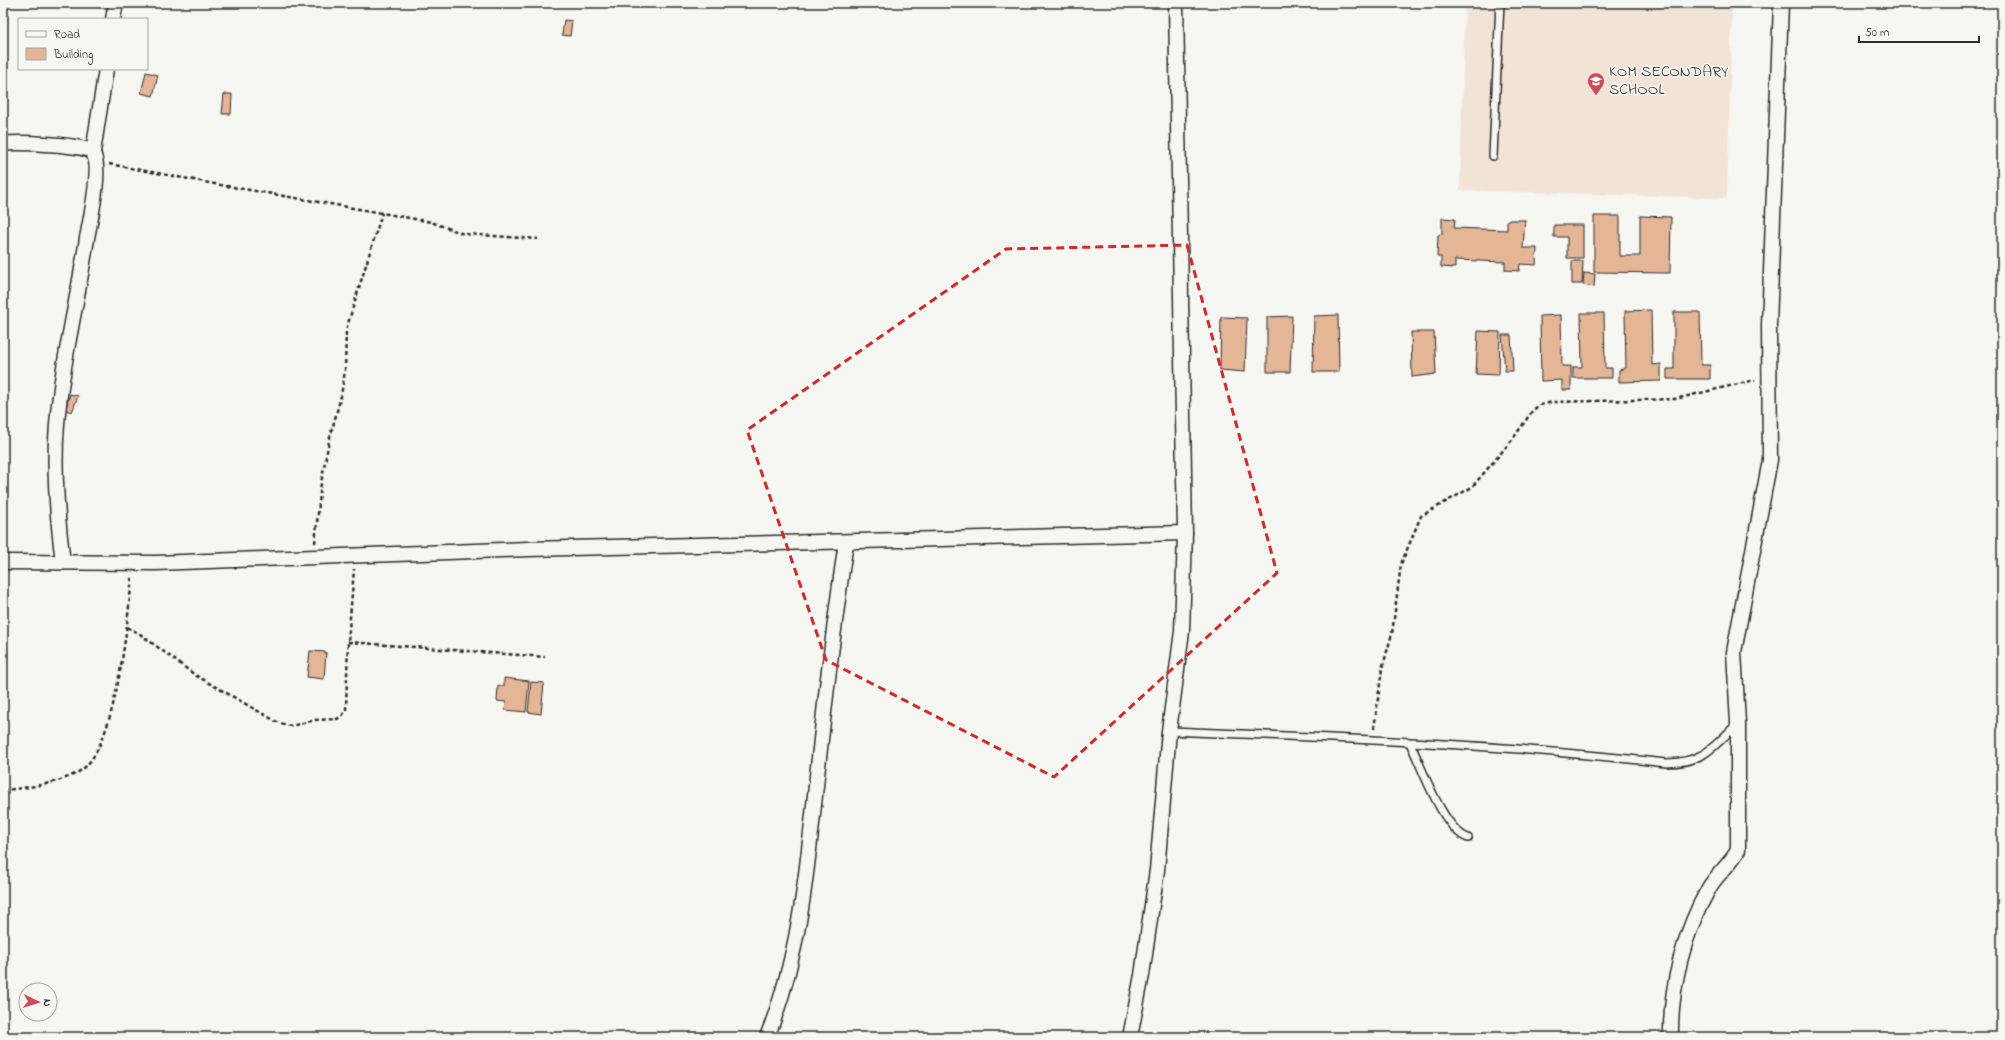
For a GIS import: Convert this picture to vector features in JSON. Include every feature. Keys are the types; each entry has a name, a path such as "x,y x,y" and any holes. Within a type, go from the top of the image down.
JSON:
{"street":[{"path":"113,18 116,3"},
{"path":"1130,1037 1142,975 1157,870 1169,731 1182,632 1185,533 1176,3"},
{"path":"1671,1037 1670,1016 1680,959 1698,907 1715,878 1732,861 1738,850 1738,723 1734,652 1770,460 1771,434 1769,376 1781,3"},
{"path":"63,562 55,494 57,424 60,392 93,200 95,157 106,70"},
{"path":"3,144 32,143 83,148 95,157"},
{"path":"3,562 133,563 528,549 1185,533"},
{"path":"768,1037 795,949 809,857 829,663 846,542"}],"lane":[{"path":"1493,156 1500,3"},
{"path":"1169,731 1372,740 1551,751 1683,763 1698,758 1713,749 1738,723"},
{"path":"1410,743 1446,818 1457,832 1468,838"}],"path":[{"path":"95,157 215,184 431,222 460,233 476,236 538,239"},
{"path":"314,557 321,483 329,441 341,396 345,371 346,330 382,213"},
{"path":"1372,740 1382,669 1392,634 1401,564 1410,545 1417,522 1421,516 1472,487 1512,440 1536,407 1553,402 1675,399 1769,376"},
{"path":"127,627 146,638 196,675 279,723 291,726 315,720 337,719 345,712 348,677 348,642 354,587 354,555"},
{"path":"3,790 63,779 86,767 92,759 105,734 127,627 133,563"},
{"path":"348,642 545,657"}],"highlighted area":[{"path":"1187,245 1277,573 1054,777 826,660 747,430 1006,249"}],"shaded area":[{"name":"KOM SECONDARY SCHOOL","path":"1465,3 1732,3 1727,198 1460,190"}],"building":[{"path":"564,20 572,21 570,36 562,35"},
{"path":"146,72 158,75 153,96 141,93"},
{"path":"224,94 232,94 231,114 222,114"},
{"path":"1594,216 1620,216 1620,256 1640,256 1640,216 1671,217 1670,273 1594,272"},
{"path":"1442,218 1455,219 1454,228 1507,230 1507,220 1525,220 1523,248 1537,248 1536,265 1520,264 1519,271 1505,270 1505,262 1455,260 1455,268 1441,267 1441,257 1437,257 1438,235 1442,234"},
{"path":"1554,225 1583,225 1583,258 1567,258 1567,237 1554,237"},
{"path":"1572,261 1583,261 1582,284 1572,284"},
{"path":"1584,273 1595,274 1594,287 1583,285"},
{"path":"1651,310 1652,365 1661,364 1661,381 1619,382 1619,370 1626,368 1625,311"},
{"path":"1674,312 1700,312 1701,365 1710,365 1710,379 1667,379 1667,369 1674,369"},
{"path":"1581,313 1604,313 1605,368 1612,368 1612,378 1573,378 1573,367 1582,367"},
{"path":"1338,315 1339,372 1313,372 1314,316"},
{"path":"1561,315 1562,366 1571,366 1571,390 1562,390 1562,380 1541,381 1540,316"},
{"path":"1292,316 1290,372 1267,372 1267,317"},
{"path":"1221,317 1247,318 1245,372 1220,370"},
{"path":"1478,331 1500,332 1499,375 1476,374"},
{"path":"1411,332 1434,332 1436,374 1412,377"},
{"path":"1502,335 1511,335 1513,371 1505,371"},
{"path":"70,394 78,396 72,412 65,410"},
{"path":"310,651 326,652 324,679 307,677"},
{"path":"504,678 529,681 526,712 505,710 506,702 497,701 498,686 504,686"},
{"path":"531,682 544,683 541,714 528,712"}],"place":[{"name":"KOM SECONDARY SCHOOL","path":"1596,96"}]}
